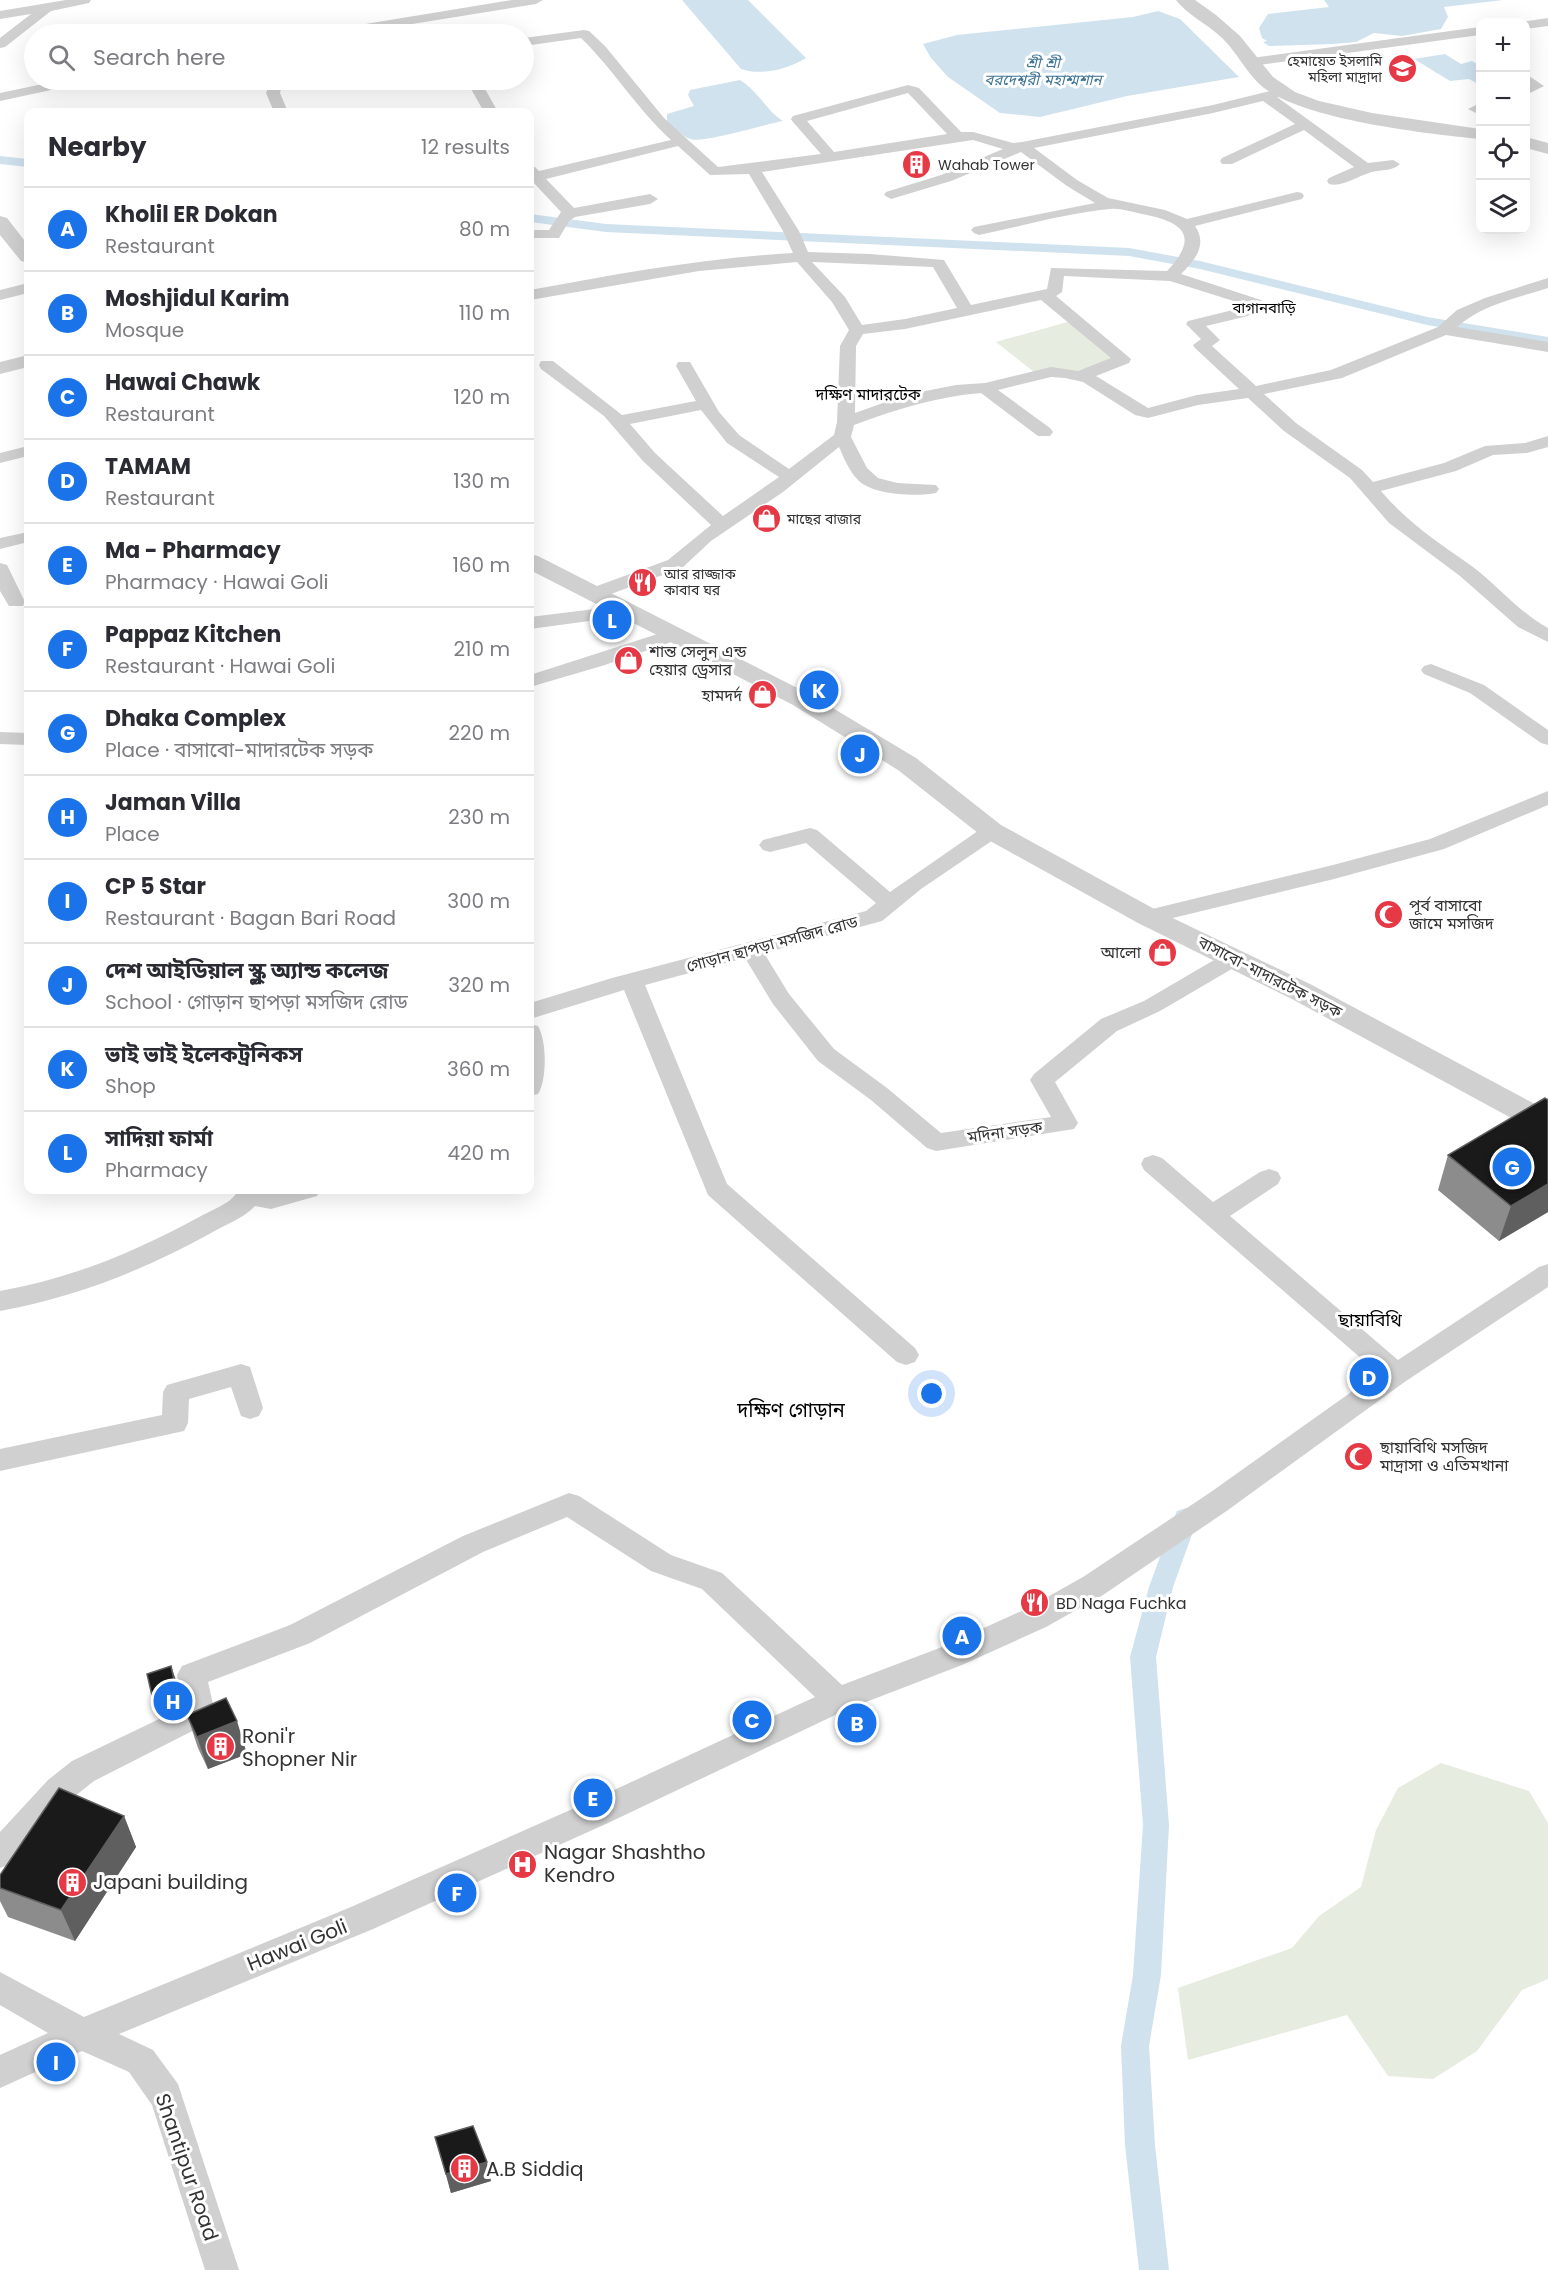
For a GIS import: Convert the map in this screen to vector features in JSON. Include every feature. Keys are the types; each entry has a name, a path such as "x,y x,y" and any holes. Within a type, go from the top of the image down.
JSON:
{"street":[{"path":"0,15 84,0"},
{"path":"383,24 495,3 536,0"},
{"path":"1184,0 1209,16 1234,40 1272,86 1274,94 1304,125 1365,168"},
{"path":"26,24 52,4"},
{"path":"1530,24 1548,22"},
{"path":"0,44 24,26"},
{"path":"1251,62 1476,32"},
{"path":"534,41 584,34 600,49 659,121 715,172 753,169 957,137 974,136 1012,147 1022,146 1213,109 1274,94 1345,112 1476,133"},
{"path":"1456,34 1473,46"},
{"path":"1530,81 1537,86 1530,89"},
{"path":"831,157 798,119 908,89 914,91 957,137"},
{"path":"0,97 33,90"},
{"path":"273,90 279,108"},
{"path":"478,90 487,108"},
{"path":"1227,161 1304,125"},
{"path":"534,175 683,141"},
{"path":"1530,143 1548,149"},
{"path":"891,195 946,178 1022,146"},
{"path":"1022,146 1086,191 1112,204 1159,211 1185,224 1193,238 1193,247 1180,265"},
{"path":"1334,181 1365,168 1393,164"},
{"path":"753,169 811,272 839,300 857,330"},
{"path":"534,178 563,219"},
{"path":"1185,224 1297,196"},
{"path":"534,234 554,235 563,219 650,199"},
{"path":"979,230 1112,204"},
{"path":"0,222 24,252"},
{"path":"534,294 681,268 796,243 889,259 938,263 967,312"},
{"path":"857,330 905,324 1054,292 1058,271 1180,265 1255,303 1242,313 1194,324 1212,340 1201,345 1315,447 1356,474 1395,519 1467,572 1525,623 1548,636"},
{"path":"593,594 675,564 705,537 790,477 844,429 906,400 985,387 1039,373 1065,373 1088,378 1144,413 1197,400 1252,392 1335,374 1449,326 1463,313 1491,301 1548,283"},
{"path":"0,295 24,289"},
{"path":"1044,294 1123,358 1080,376"},
{"path":"1449,326 1548,347"},
{"path":"857,330 848,346 844,429 865,478 906,489 930,489"},
{"path":"0,368 24,362"},
{"path":"547,365 610,412 650,457 723,526"},
{"path":"684,366 712,414 733,439 790,477"},
{"path":"985,387 1044,432"},
{"path":"618,421 707,404"},
{"path":"1369,489 1450,467 1491,450 1527,448 1548,441"},
{"path":"0,458 24,452"},
{"path":"0,543 24,538"},
{"name":"বাসাবো-মাদারটেক সড়ক","path":"534,563 802,700 897,758 992,831 1148,917 1234,958 1548,1124"},
{"path":"0,569 16,602"},
{"path":"534,623 627,611"},
{"path":"534,680 598,661 673,634"},
{"path":"1431,670 1477,689 1548,739"},
{"path":"0,738 24,739"},
{"path":"1148,917 1334,872 1437,844 1548,797"},
{"name":"গোড়ান ছাপড়া মসজিদ রোড","path":"534,1010 874,916 913,884 992,831"},
{"path":"770,845 810,835 890,903"},
{"name":"মদিনা সড়ক","path":"751,950 781,999 826,1055 879,1094 936,1142 1066,1123 1042,1080 1109,1025 1152,1006 1234,958"},
{"path":"632,981 717,1189 906,1355"},
{"path":"1153,1164 1397,1374"},
{"path":"1212,1215 1269,1178"},
{"path":"0,1300 26,1297 111,1272 177,1242 243,1203 249,1194"},
{"path":"253,1194 272,1200 294,1194"},
{"name":"Hawai Goli","path":"0,2072 82,2034 362,1918 597,1814 838,1700 952,1656 1036,1618 1093,1586 1218,1502 1397,1374 1548,1274"},
{"path":"0,1460 175,1423 176,1392 241,1374 250,1408"},
{"path":"0,1854 58,1790 82,1771 200,1713 192,1675 300,1634 473,1544 569,1504 661,1563 712,1581 838,1700"},
{"name":"Shantipur Road","path":"0,1988 82,2034 141,2061 166,2096 222,2270"}],"shaded area":[{"path":"1071,321 1117,358 1078,371 1034,372 996,342"},
{"path":"1441,1763 1529,1791 1548,1823 1548,1979 1522,1990 1477,2051 1433,2079 1388,2076 1347,2015 1188,2060 1178,1988 1292,1948 1319,1916 1361,1887 1376,1830 1398,1788"}],"water":[{"path":"682,0 748,0 806,58 775,70 757,72 741,69"},
{"path":"1324,0 1503,0 1444,7 1448,17 1441,29 1402,36 1374,33 1356,42 1333,44 1269,46 1263,42 1267,41 1262,38 1259,28 1268,14 1329,7"},
{"name":"শ্রী শ্রী বরদেশ্বরী মহাশ্মশান","path":"1158,11 1180,19 1239,77 1127,96 1040,117 1000,113 948,77 931,58 923,44 957,35 1133,17"},
{"path":"1445,54 1461,64 1472,61 1476,64 1476,83 1469,79 1450,81 1414,59"},
{"path":"740,80 783,121 696,140 687,138 667,122 667,114 694,106 688,95 690,90"}],"building":[{"path":"1545,1098 1548,1100 1548,1184 1511,1206 1448,1155"},
{"path":"171,1666 176,1689 153,1700 147,1674"},
{"path":"226,1698 237,1721 197,1737 187,1715"},
{"path":"59,1788 124,1816 61,1910 0,1888 0,1875"},
{"path":"473,2126 487,2162 446,2174 435,2137"}],"waterway":[{"path":"0,160 24,163"},
{"path":"534,219 606,228 1129,252 1200,265 1427,321 1548,341"},
{"path":"1154,2270 1140,2145 1135,2046 1147,1975 1156,1825 1143,1657 1161,1587 1186,1518"}],"place":[{"name":"হেমায়েত ইসলামি মহিলা মাদ্রাদা","path":"1403,69"},
{"name":"Wahab Tower","path":"917,165"},
{"name":"মাছের বাজার","path":"766,519"},
{"name":"আর রাজ্জাক কাবাব ঘর","path":"643,582"},
{"name":"সাদিয়া ফার্মা","path":"612,620"},
{"name":"শান্ত সেলুন এন্ড হেয়ার ড্রেসার","path":"628,660"},
{"name":"ভাই ভাই ইলেকট্রনিকস","path":"819,690"},
{"name":"হামদর্দ","path":"763,695"},
{"name":"দেশ আইডিয়াল স্কুল অ্যান্ড কলেজ","path":"860,754"},
{"name":"পূর্ব বাসাবো জামে মসজিদ","path":"1388,914"},
{"name":"আলো","path":"1162,952"},
{"name":"Dhaka Complex","path":"1512,1167"},
{"name":"TAMAM","path":"1369,1377"},
{"name":"ছায়াবিথি মসজিদ মাদ্রাসা ও এতিমখানা","path":"1359,1456"},
{"name":"BD Naga Fuchka","path":"1035,1603"},
{"name":"Kholil ER Dokan","path":"962,1636"},
{"name":"Jaman Villa","path":"173,1701"},
{"name":"Hawai Chawk","path":"752,1720"},
{"name":"Moshjidul Karim","path":"857,1723"},
{"name":"Roni'r Shopner Nir","path":"221,1747"},
{"name":"Ma - Pharmacy","path":"593,1798"},
{"name":"Nagar Shashtho Kendro","path":"523,1864"},
{"name":"Japani building","path":"72,1882"},
{"name":"Pappaz Kitchen","path":"457,1893"},
{"name":"CP 5 Star","path":"56,2062"},
{"name":"A.B Siddiq","path":"465,2169"}],"district":[{"name":"বাগানবাড়ি","path":"1264,307"},
{"name":"দক্ষিণ মাদারটেক","path":"868,394"},
{"name":"ছায়াবিথি","path":"1370,1319"},
{"name":"দক্ষিণ গোড়ান","path":"791,1410"}]}
